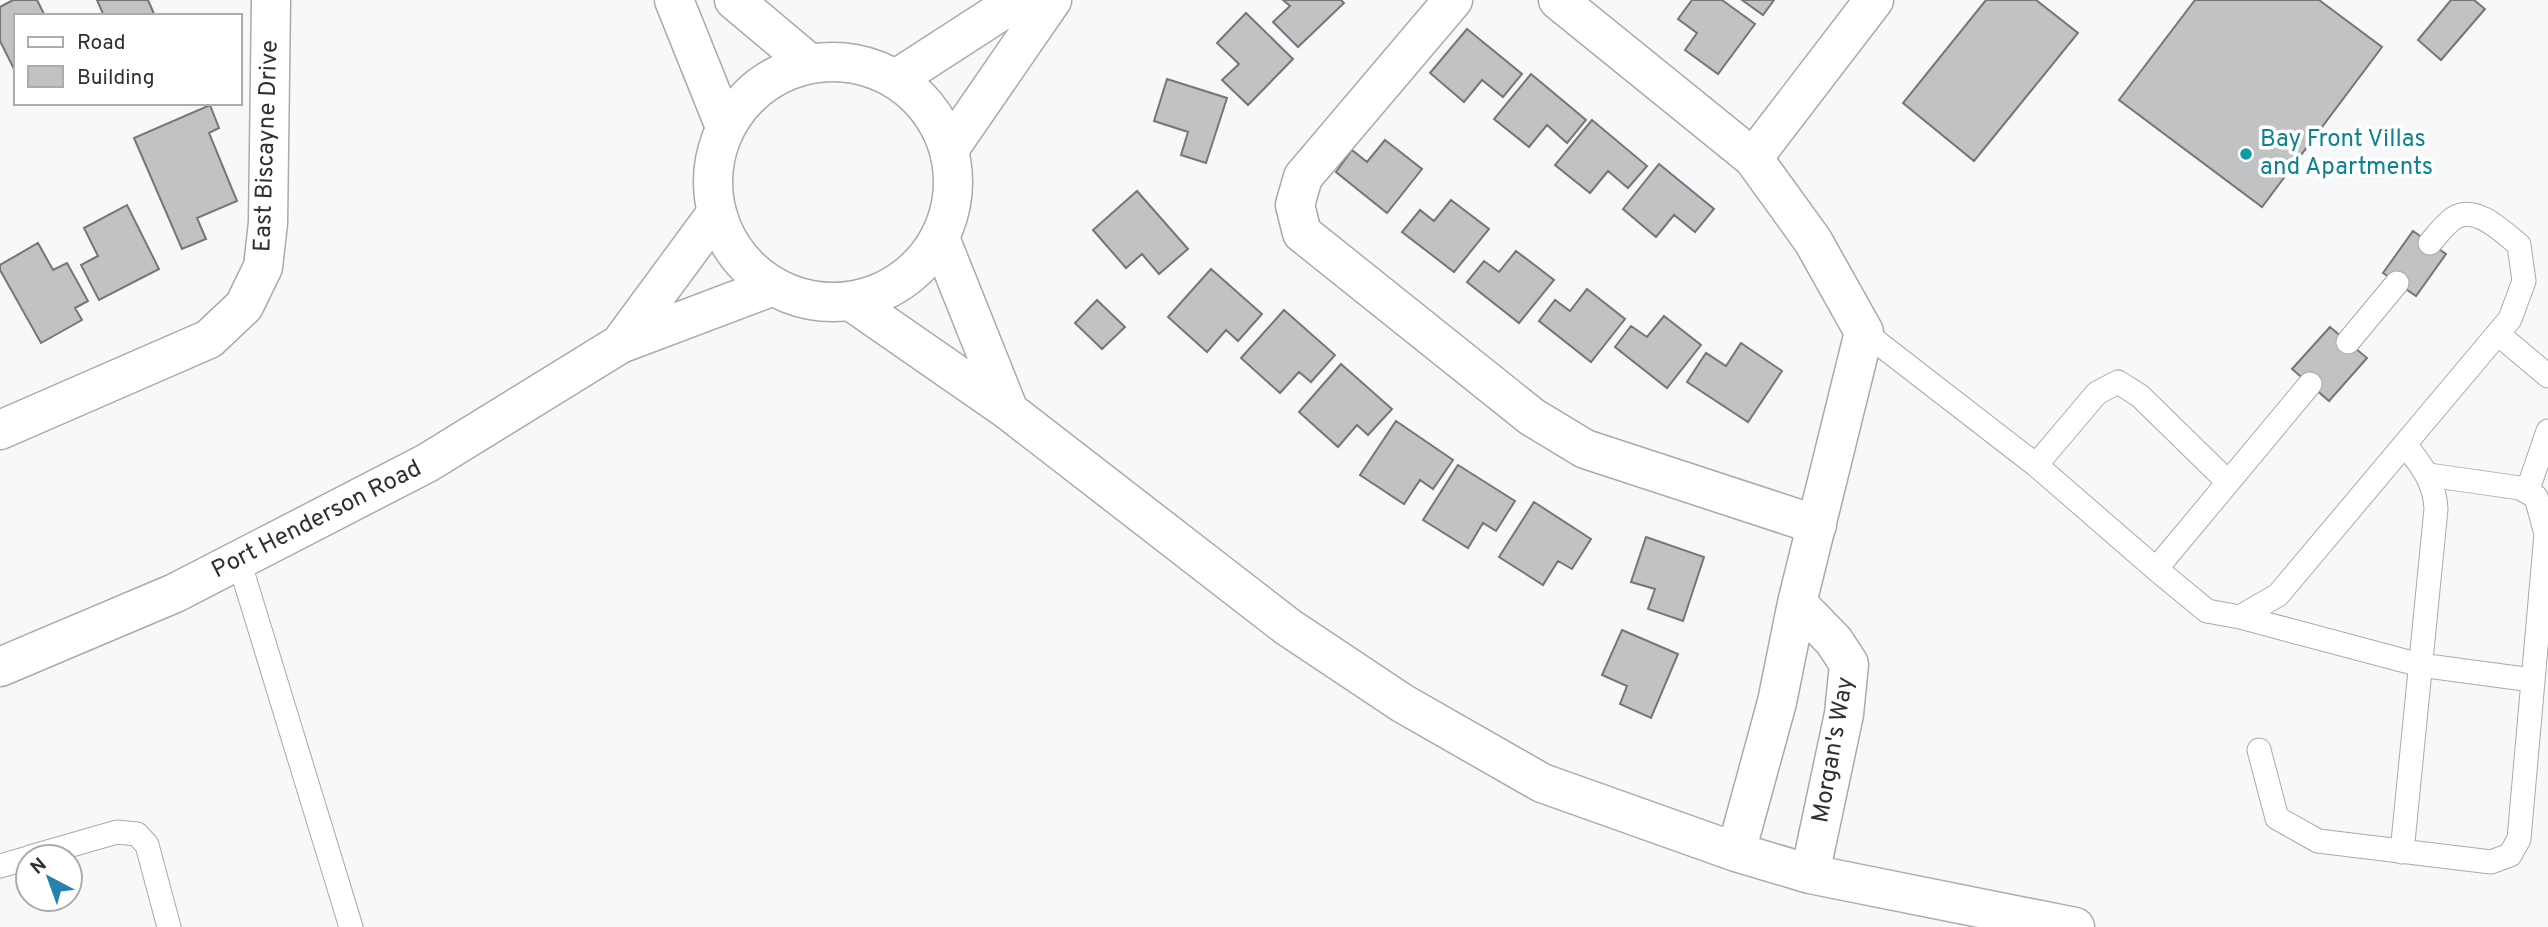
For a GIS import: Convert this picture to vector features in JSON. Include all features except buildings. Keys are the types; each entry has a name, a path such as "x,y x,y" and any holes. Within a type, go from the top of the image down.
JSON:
{"street":[{"name":"East Biscayne Drive","path":"0,430 209,339 244,306 262,267 268,223 271,0"},
{"path":"674,0 725,127"},
{"path":"734,0 810,63"},
{"path":"897,79 1018,0"},
{"path":"950,148 1052,0"},
{"path":"1452,0 1303,177 1295,205 1302,233 1532,417 1585,449 1817,524"},
{"path":"1558,0 1753,158 1814,241 1864,332 1797,603 1777,702 1736,852"},
{"path":"1753,158 1874,0"},
{"path":"810,63 854,63 897,79 930,108 950,148 954,194 940,238 904,280 852,302 810,301 771,287 735,255 715,215 712,170 725,127 760,85 810,63"},
{"name":"Port Henderson Road","path":"620,344 715,215"},
{"path":"940,238 1009,411"},
{"name":"Port Henderson Road","path":"0,667 175,593 239,561 427,463 620,344 771,287"},
{"path":"852,302 1009,411 1288,627 1402,704 1542,783 1736,852 1810,874 2075,927"},
{"name":"Morgan's Way","path":"1797,603 1834,641 1849,664 1844,714 1810,874"}],"lane":[{"path":"2240,617 2278,595 2510,319 2524,281 2519,245 2494,225 2473,215 2455,217 2430,243"},
{"path":"2348,342 2397,283"},
{"path":"1864,332 2036,465 2207,611 2240,617 2420,665 2532,680"},
{"path":"2498,334 2548,376"},
{"path":"2036,465 2097,393 2118,382 2140,396 2228,482"},
{"path":"2157,569 2311,384"},
{"path":"2527,492 2548,431"},
{"path":"2402,852 2436,509 2435,493 2428,475 2406,444"},
{"path":"2259,750 2277,818 2318,841 2491,862 2510,855 2519,839 2546,534 2536,497 2520,488 2428,475"},
{"path":"239,561 351,927"},
{"path":"78,843 117,832 136,834 147,845 169,927"}],"place":[{"name":"Bay Front Villas and Apartments","path":"2246,154"}]}
